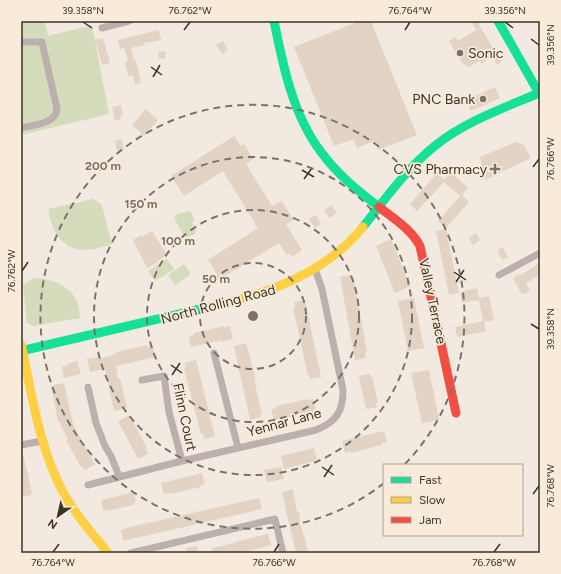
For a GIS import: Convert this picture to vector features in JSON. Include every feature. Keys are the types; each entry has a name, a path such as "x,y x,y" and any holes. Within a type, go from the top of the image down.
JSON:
{"street":[{"path":"102,28 129,21"},
{"name":"Valley Terrace","path":"274,21 288,86 295,107 310,138 322,155 344,178 406,228 420,246 429,280 456,413"},
{"path":"498,21 540,94"},
{"path":"21,42 42,42 57,113 49,120 21,128"},
{"name":"North Rolling Road","path":"22,349 256,296 292,282 315,269 336,254 357,234 379,206 420,160 437,144 471,124 540,94"},
{"path":"499,275 540,253"},
{"name":"Yennar Lane","path":"88,485 119,476 324,427 337,417 343,401 343,390 322,289 315,269"},
{"path":"22,349 42,441 51,467 66,499 108,553"},
{"path":"214,353 238,448"},
{"name":"Flinn Court","path":"142,380 164,376 169,412 182,461"},
{"path":"88,387 96,423 119,476"},
{"path":"21,445 42,441"},
{"path":"131,553 275,519 283,553"}],"green space":[{"path":"21,21 45,21 48,36 92,25 109,114 21,135"},
{"path":"93,199 102,205 112,244 87,250 69,246 56,232 51,222 48,209"},
{"path":"190,211 195,220 192,223 196,230 195,234 188,237 184,236 175,220 175,215"},
{"path":"167,259 174,269 155,281 148,271"},
{"path":"184,264 191,274 175,285 168,275"},
{"path":"34,278 56,282 66,288 77,301 80,318 33,326 27,323 23,285"}],"building":[{"path":"360,21 371,21 417,135 378,150 374,141 357,148 354,139 334,146 294,47"},
{"path":"471,21 477,21 501,62 497,65 492,57 481,64 479,61 468,68 466,64 464,66 449,41 455,37 458,41 476,30"},
{"path":"159,30 161,40 144,43 145,45 131,48 134,60 136,60 141,83 135,84 133,75 128,76 125,62 128,61 124,48 120,49 118,40"},
{"path":"103,38 110,63 102,65 95,40"},
{"path":"223,41 228,50 222,54 216,45"},
{"path":"165,51 166,58 159,59 158,52"},
{"name":"PNC Bank","path":"495,87 500,98 471,111 466,100"},
{"path":"121,105 123,115 120,116 121,119 115,120 112,107"},
{"path":"146,109 158,120 144,136 132,125"},
{"path":"234,136 241,146 244,144 253,159 246,164 272,206 282,201 294,220 286,224 302,250 292,257 290,253 287,255 279,243 220,279 208,260 258,228 223,171 184,196 171,176"},
{"path":"122,139 124,150 117,151 115,140"},
{"name":"CVS Pharmacy","path":"516,142 524,145 531,158 485,180 480,157"},
{"path":"451,172 468,188 462,195 469,202 446,228 438,221 460,196 444,182 417,211 410,204 437,173 444,180"},
{"path":"331,205 337,213 330,218 324,210"},
{"path":"316,215 321,224 315,228 309,219"},
{"path":"446,229 459,293 449,295 436,231"},
{"path":"152,231 167,255 155,263 156,264 147,268 133,240"},
{"path":"476,233 480,240 473,245 469,238"},
{"path":"391,239 410,286 395,293 376,246"},
{"path":"503,247 508,257 502,260 497,250"},
{"path":"540,263 540,275 526,283 530,291 522,295 513,278 520,274 521,275"},
{"path":"351,275 352,280 354,280 367,352 365,353 366,358 355,360 340,277"},
{"path":"477,288 479,298 489,296 494,320 484,322 486,331 457,337 455,327 483,321 479,300 462,303 460,292"},
{"path":"414,298 424,348 408,351 398,301"},
{"path":"305,300 321,377 310,379 310,376 308,376 293,308 295,307 294,302"},
{"path":"230,326 233,339 221,342 221,340 191,347 189,336 194,335 194,333"},
{"path":"246,343 256,379 254,379 262,414 260,414 261,417 250,420 234,346"},
{"path":"147,345 147,347 153,346 155,357 116,366 118,379 120,378 127,408 114,411 105,369 90,372 87,359 98,357 98,359 111,356 110,355 116,354 116,352"},
{"path":"196,360 215,436 204,439 203,434 201,434 184,369 186,368 184,363"},
{"path":"77,361 81,374 64,378 62,367"},
{"path":"429,370 439,420 422,423 411,373"},
{"path":"370,374 371,377 372,376 378,403 376,403 377,407 366,409 359,376"},
{"path":"64,383 73,424 95,465 84,470 82,466 80,466 66,440 68,439 60,422 58,422 52,391 54,391 53,385"},
{"path":"308,399 308,401 313,399 316,411 274,420 271,409 277,408 276,406"},
{"path":"128,416 131,421 132,420 147,448 148,454 138,459 118,421"},
{"path":"384,431 387,442 382,443 382,445 351,453 351,451 345,453 342,441"},
{"path":"314,448 317,459 314,460 315,461 284,469 281,456"},
{"path":"21,457 24,457 32,495 21,497"},
{"path":"281,467 284,479 267,482 264,470"},
{"path":"202,473 205,484 200,487 164,494 161,483"},
{"path":"293,489 297,512 299,512 300,523 308,553 296,553 287,515 282,492"},
{"path":"134,492 136,502 133,503 133,505 107,511 103,510 101,500"},
{"path":"259,498 262,509 123,541 121,530 126,528"},
{"path":"268,534 271,545 242,553 213,553 212,548"},
{"path":"197,546 199,553 187,553 186,548"}],"traffic: fast":[{"path":"274,21 290,90 311,138 327,160 341,175 379,207"},
{"path":"498,21 540,95"},
{"path":"363,227 406,173 436,145 448,136 473,122 539,93"},
{"path":"21,351 205,308"}],"traffic: slow":[{"path":"205,308 249,297 292,281 330,258 347,244 363,227"},
{"path":"21,344 37,421 55,476 74,510 108,553"}],"traffic: jam":[{"path":"379,207 407,229 420,246 456,413"}],"place":[{"name":"Sonic","path":"460,53"},
{"name":"PNC Bank","path":"483,99"},
{"name":"CVS Pharmacy","path":"495,169"}]}
